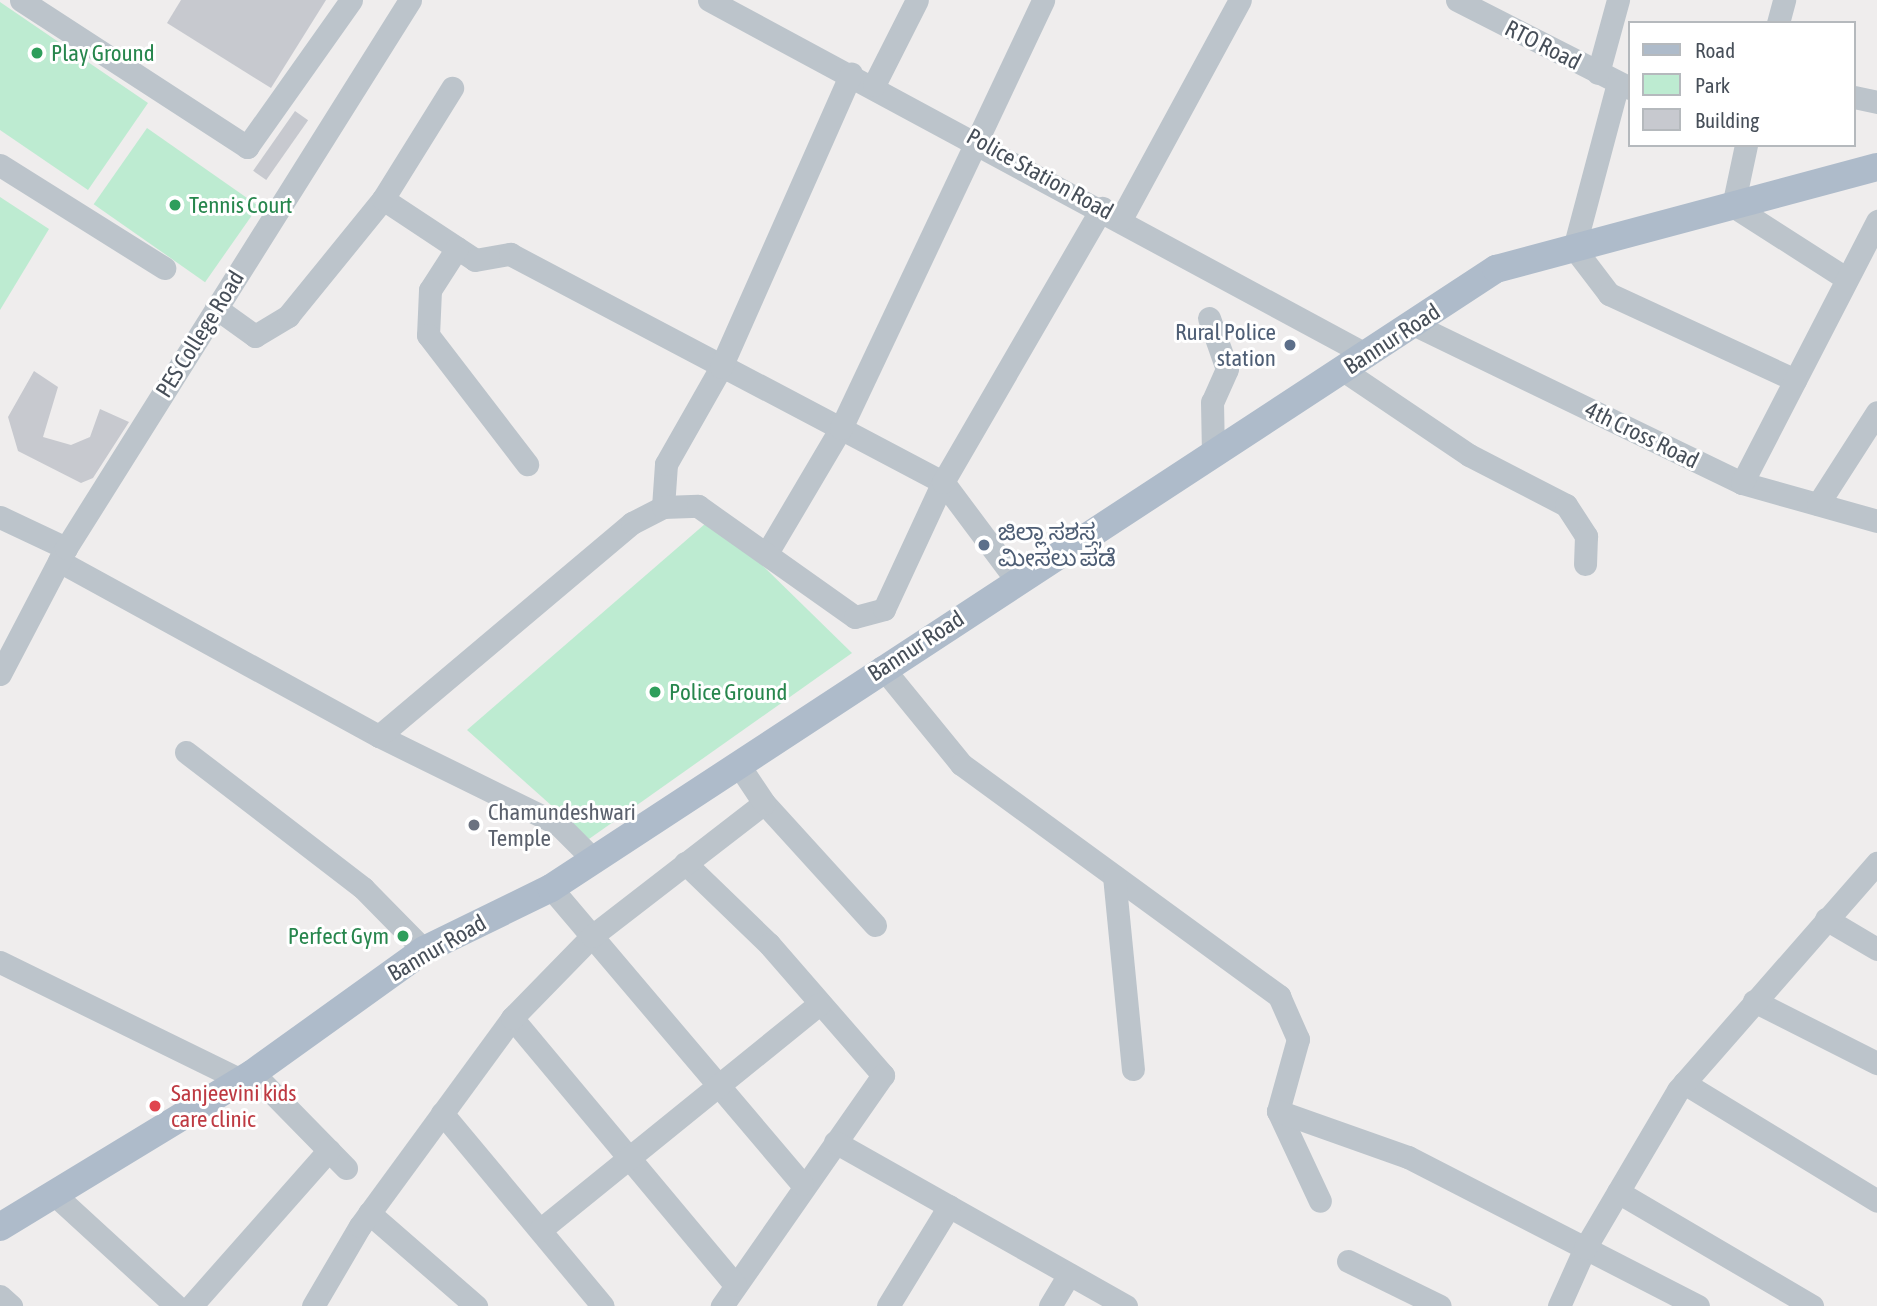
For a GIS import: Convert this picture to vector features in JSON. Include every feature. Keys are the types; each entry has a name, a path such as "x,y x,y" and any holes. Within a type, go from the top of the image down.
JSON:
{"main road":[{"name":"Bannur Road","path":"0,1227 247,1076 424,950 551,888 882,667 1415,325 1496,269 1877,167"}],"street":[{"path":"21,0 247,147 351,0"},
{"name":"PES College Road","path":"0,674 62,554 410,0"},
{"name":"Police Station Road","path":"709,0 1112,213 1367,355"},
{"path":"874,85 917,0"},
{"path":"767,553 841,428 1043,0"},
{"path":"379,736 632,523 663,507 698,506 855,617 884,609 943,482 1112,213 1240,0"},
{"name":"RTO Road","path":"1457,0 1615,81"},
{"path":"1618,0 1615,81 1574,248 1609,294 1795,380"},
{"path":"1779,21 1784,0"},
{"path":"663,507 666,464 721,367 851,73"},
{"path":"216,309 255,336 288,316 383,199 452,88"},
{"path":"1856,97 1877,102"},
{"path":"1746,147 1733,206 1847,279"},
{"path":"0,165 163,268"},
{"path":"383,199 475,260 510,254 943,482 1017,581"},
{"path":"1742,483 1877,221"},
{"path":"457,248 430,290 429,335 527,464"},
{"path":"1209,318 1227,369 1212,402 1213,455"},
{"name":"4th Cross Road","path":"1415,325 1742,483 1877,521"},
{"path":"1343,370 1469,455 1566,505 1586,536 1585,564"},
{"path":"1818,504 1877,412"},
{"path":"0,517 379,736 558,824 594,860"},
{"path":"882,667 961,764 1279,996 1297,1039 1278,1111 1320,1201"},
{"path":"186,752 363,888 424,950"},
{"path":"738,764 764,803 875,925"},
{"path":"317,1304 369,1213 512,1018 592,936 764,803"},
{"path":"685,863 820,1003 883,1075 802,1184 722,1306"},
{"path":"1559,1306 1585,1248 1685,1083 1877,863"},
{"path":"1114,876 1133,1069"},
{"path":"551,888 719,1082 802,1184"},
{"path":"1826,919 1877,949"},
{"path":"0,962 247,1076 346,1168"},
{"path":"1754,1001 1877,1063"},
{"path":"540,1230 719,1082 820,1003"},
{"path":"512,1018 735,1285"},
{"path":"1685,1083 1877,1200"},
{"path":"1278,1111 1408,1157 1698,1306"},
{"path":"442,1113 603,1306"},
{"path":"835,1142 1126,1306"},
{"path":"191,1306 329,1150"},
{"path":"1618,1192 1812,1306"},
{"path":"55,1195 176,1306"},
{"path":"888,1306 948,1206"},
{"path":"369,1213 476,1306"},
{"path":"1348,1261 1440,1306"},
{"path":"1049,1306 1069,1274"},
{"path":"0,1296 11,1306"}],"green space":[{"name":"Play Ground","path":"0,2 148,103 88,190 0,130"},
{"name":"Tennis Court","path":"147,128 258,206 205,282 94,204"},
{"path":"0,197 49,229 0,310"},
{"name":"Police Ground","path":"713,517 852,653 589,839 467,730"}],"building":[{"path":"181,0 326,0 271,88 167,23"},
{"path":"295,111 308,120 266,180 253,171"},
{"path":"34,371 58,387 43,437 71,445 90,437 100,409 129,422 93,478 81,483 18,451 8,417"}],"place":[{"name":"Play Ground","path":"37,53"},
{"name":"Tennis Court","path":"175,205"},
{"name":"Rural Police station","path":"1290,345"},
{"name":"ಜಿಲ್ಲಾ ಸಶಸ್ತ್ರ ಮೀಸಲು ಪಡೆ","path":"984,545"},
{"name":"Police Ground","path":"655,692"},
{"name":"Chamundeshwari Temple","path":"474,825"},
{"name":"Perfect Gym","path":"403,936"},
{"name":"Sanjeevini kids care clinic","path":"155,1106"}]}
